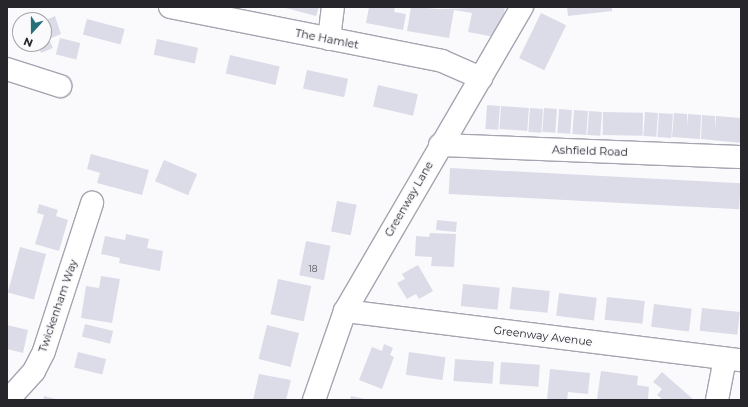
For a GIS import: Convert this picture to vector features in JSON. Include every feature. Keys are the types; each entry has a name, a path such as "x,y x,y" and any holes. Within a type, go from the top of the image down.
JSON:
{"street":[{"name":"The Hamlet","path":"170,7 442,61 481,78"},
{"path":"330,39 333,7"},
{"name":"Greenway Lane","path":"314,400 345,311 440,145 522,7"},
{"path":"7,68 60,86"},
{"name":"Ashfield Road","path":"440,145 741,157"},
{"name":"Twickenham Way","path":"8,400 34,371 44,351 92,203"},
{"name":"Greenway Avenue","path":"345,311 733,359"},
{"path":"716,400 733,359"}],"building":[{"path":"282,7 319,7 316,16"},
{"path":"369,7 395,7 394,12 406,14 403,30 366,23"},
{"path":"411,7 439,9 505,7 500,38 468,32 472,13 454,10 449,38 407,31"},
{"path":"567,7 612,7 612,11 568,16"},
{"path":"541,13 566,25 544,70 519,58"},
{"path":"55,16 61,34 52,38 52,17"},
{"path":"87,19 125,29 121,45 83,34"},
{"path":"60,38 80,43 76,60 56,54"},
{"path":"157,39 198,48 195,63 154,55"},
{"path":"230,55 280,66 275,85 226,74"},
{"path":"307,70 348,79 344,97 303,89"},
{"path":"378,85 418,94 413,116 373,106"},
{"path":"487,105 500,106 498,130 485,129"},
{"path":"501,106 529,108 527,131 499,129"},
{"path":"530,108 543,109 541,133 528,132"},
{"path":"544,108 557,109 555,133 542,132"},
{"path":"559,109 572,110 570,134 557,133"},
{"path":"574,110 588,111 586,135 572,134"},
{"path":"589,111 602,112 600,136 587,135"},
{"path":"603,112 643,113 643,136 603,135"},
{"path":"645,112 658,113 656,137 643,136"},
{"path":"659,113 673,114 671,138 657,137"},
{"path":"674,113 687,114 687,127 688,114 701,115 700,139 672,137"},
{"path":"702,115 715,116 715,129 716,116 741,118 741,143 701,139"},
{"path":"91,154 149,170 142,195 97,183 100,173 87,169"},
{"path":"164,160 197,174 188,195 155,181"},
{"path":"450,168 741,183 739,209 449,194"},
{"path":"337,201 357,205 351,235 331,231"},
{"path":"39,204 58,210 56,216 68,220 59,251 35,244 44,215 37,213"},
{"path":"437,220 457,222 456,232 436,230"},
{"path":"430,233 456,234 454,267 431,266 432,257 415,256 416,236 429,237"},
{"path":"126,234 149,239 147,248 163,251 160,271 119,263 120,258 101,254 105,236 125,240"},
{"path":"306,241 331,246 324,280 299,275"},
{"path":"20,247 46,254 34,299 8,292"},
{"path":"418,265 433,291 419,299 416,294 407,299 397,283 405,279 402,274"},
{"path":"101,276 120,279 112,323 81,318 86,286 99,288"},
{"path":"278,279 311,286 304,321 271,314"},
{"path":"463,284 500,288 497,310 461,306"},
{"path":"512,287 550,291 547,313 510,309"},
{"path":"559,293 597,298 594,320 556,316"},
{"path":"607,297 645,301 642,324 605,320"},
{"path":"654,304 692,309 689,331 651,327"},
{"path":"702,308 740,312 737,335 700,331"},
{"path":"85,324 113,331 110,344 82,337"},
{"path":"7,325 28,330 23,353 7,349"},
{"path":"267,325 299,333 291,367 259,359"},
{"path":"384,344 393,348 390,355 394,357 382,389 359,380 372,347 382,351"},
{"path":"78,352 106,359 102,375 74,368"},
{"path":"409,352 446,357 442,380 406,375"},
{"path":"455,359 494,362 492,384 453,381"},
{"path":"501,362 540,365 538,387 499,384"},
{"path":"550,369 590,373 588,394 568,392 567,400 547,400"},
{"path":"601,371 638,376 637,385 649,387 648,400 597,399"},
{"path":"662,372 694,400 663,400 657,395 662,389 653,382"},
{"path":"259,374 291,380 286,400 253,400"},
{"path":"44,396 56,399 56,400 43,400"},
{"path":"351,396 365,399 365,400 350,400"}]}
